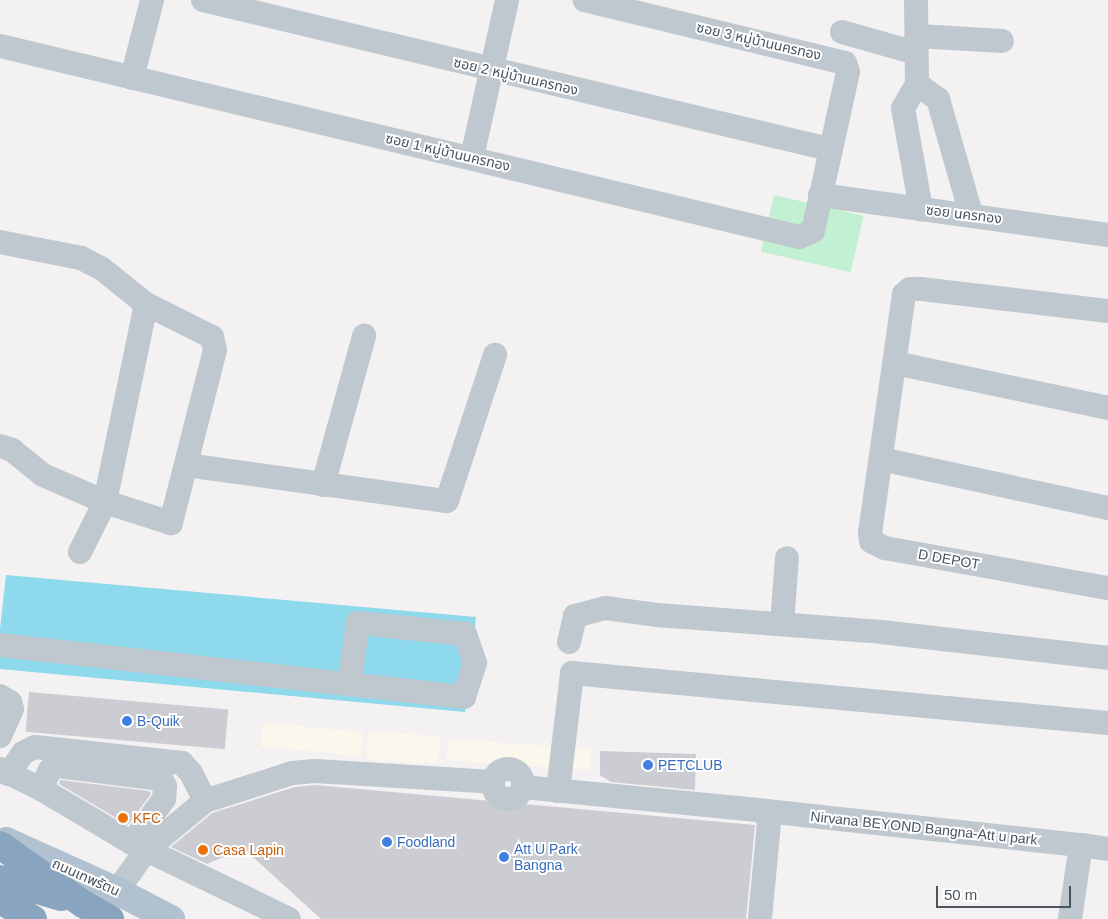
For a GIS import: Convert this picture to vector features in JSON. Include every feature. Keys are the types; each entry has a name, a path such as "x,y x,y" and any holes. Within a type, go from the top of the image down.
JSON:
{"highway":[{"path":"0,845 83,904 110,919"},
{"path":"0,879 83,904"},
{"path":"0,900 33,919"}],"main road":[{"name":"ถนนเทพรัตน","path":"0,839 117,891 171,919"}],"street":[{"path":"132,78 152,0"},
{"name":"ซอย 2 หมู่บ้านนครทอง","path":"203,0 829,149"},
{"path":"472,157 507,0"},
{"name":"ซอย 3 หมู่บ้านนครทอง","path":"585,0 842,60 848,72 829,149"},
{"path":"916,0 917,84 903,108 921,209"},
{"path":"842,32 917,44 1002,41"},
{"name":"ซอย 1 หมู่บ้านนครทอง","path":"0,46 472,157 799,237 807,236 816,227 829,149"},
{"path":"917,84 938,99 971,214"},
{"name":"ซอย นครทอง","path":"820,194 1108,235"},
{"path":"0,242 80,258 101,268 146,304 205,330 214,342 216,350 171,523 105,502 43,475 12,450 0,446"},
{"name":"D DEPOT","path":"1108,311 914,288 902,299 871,541 885,548 1108,588"},
{"path":"80,552 105,502 146,304"},
{"path":"323,485 364,336"},
{"path":"186,465 447,501 495,355"},
{"path":"895,363 1108,408"},
{"path":"881,460 1108,508"},
{"path":"782,624 787,558"},
{"path":"569,642 575,616 606,608 657,615 881,632 1108,658"},
{"path":"0,645 464,697 476,663 465,634 358,623 349,684"},
{"path":"558,791 572,673 1108,723"},
{"path":"0,696 8,700 12,709 0,736"},
{"path":"139,846 205,801 192,772 182,763 35,747 23,753 4,772 41,789 244,910 288,919"},
{"path":"41,789 50,770 58,766 161,779 165,786 164,799 117,891"},
{"name":"Nirvana BEYOND Bangna-Att u park","path":"205,801 302,771 493,782 497,795 505,800 515,798 524,787 766,811 1108,849"},
{"path":"760,919 768,822 766,811"},
{"path":"1070,919 1081,845"}],"shaded area":[{"path":"263,723 363,732 361,756 261,747"},
{"path":"368,732 440,736 438,764 367,760"},
{"path":"448,739 591,749 589,770 447,760"}],"green space":[{"path":"774,195 864,216 851,272 761,252"}],"water":[{"path":"6,575 476,617 465,712 0,669 0,629"}],"building":[{"name":"B-Quik","path":"29,692 228,709 225,749 26,732"},
{"name":"PETCLUB","path":"600,751 696,754 695,790 611,782 600,775"},
{"path":"60,780 149,791 151,794 128,825 59,784"},
{"name":"Att U Park Bangna","path":"315,785 755,825 746,919 321,919 243,848 207,864 171,847 212,813 295,787"}],"place":[{"name":"B-Quik","path":"127,721"},
{"name":"PETCLUB","path":"648,765"},
{"name":"KFC","path":"123,818"},
{"name":"Foodland","path":"387,842"},
{"name":"Casa Lapin","path":"203,850"},
{"name":"Att U Park Bangna","path":"504,857"}]}
